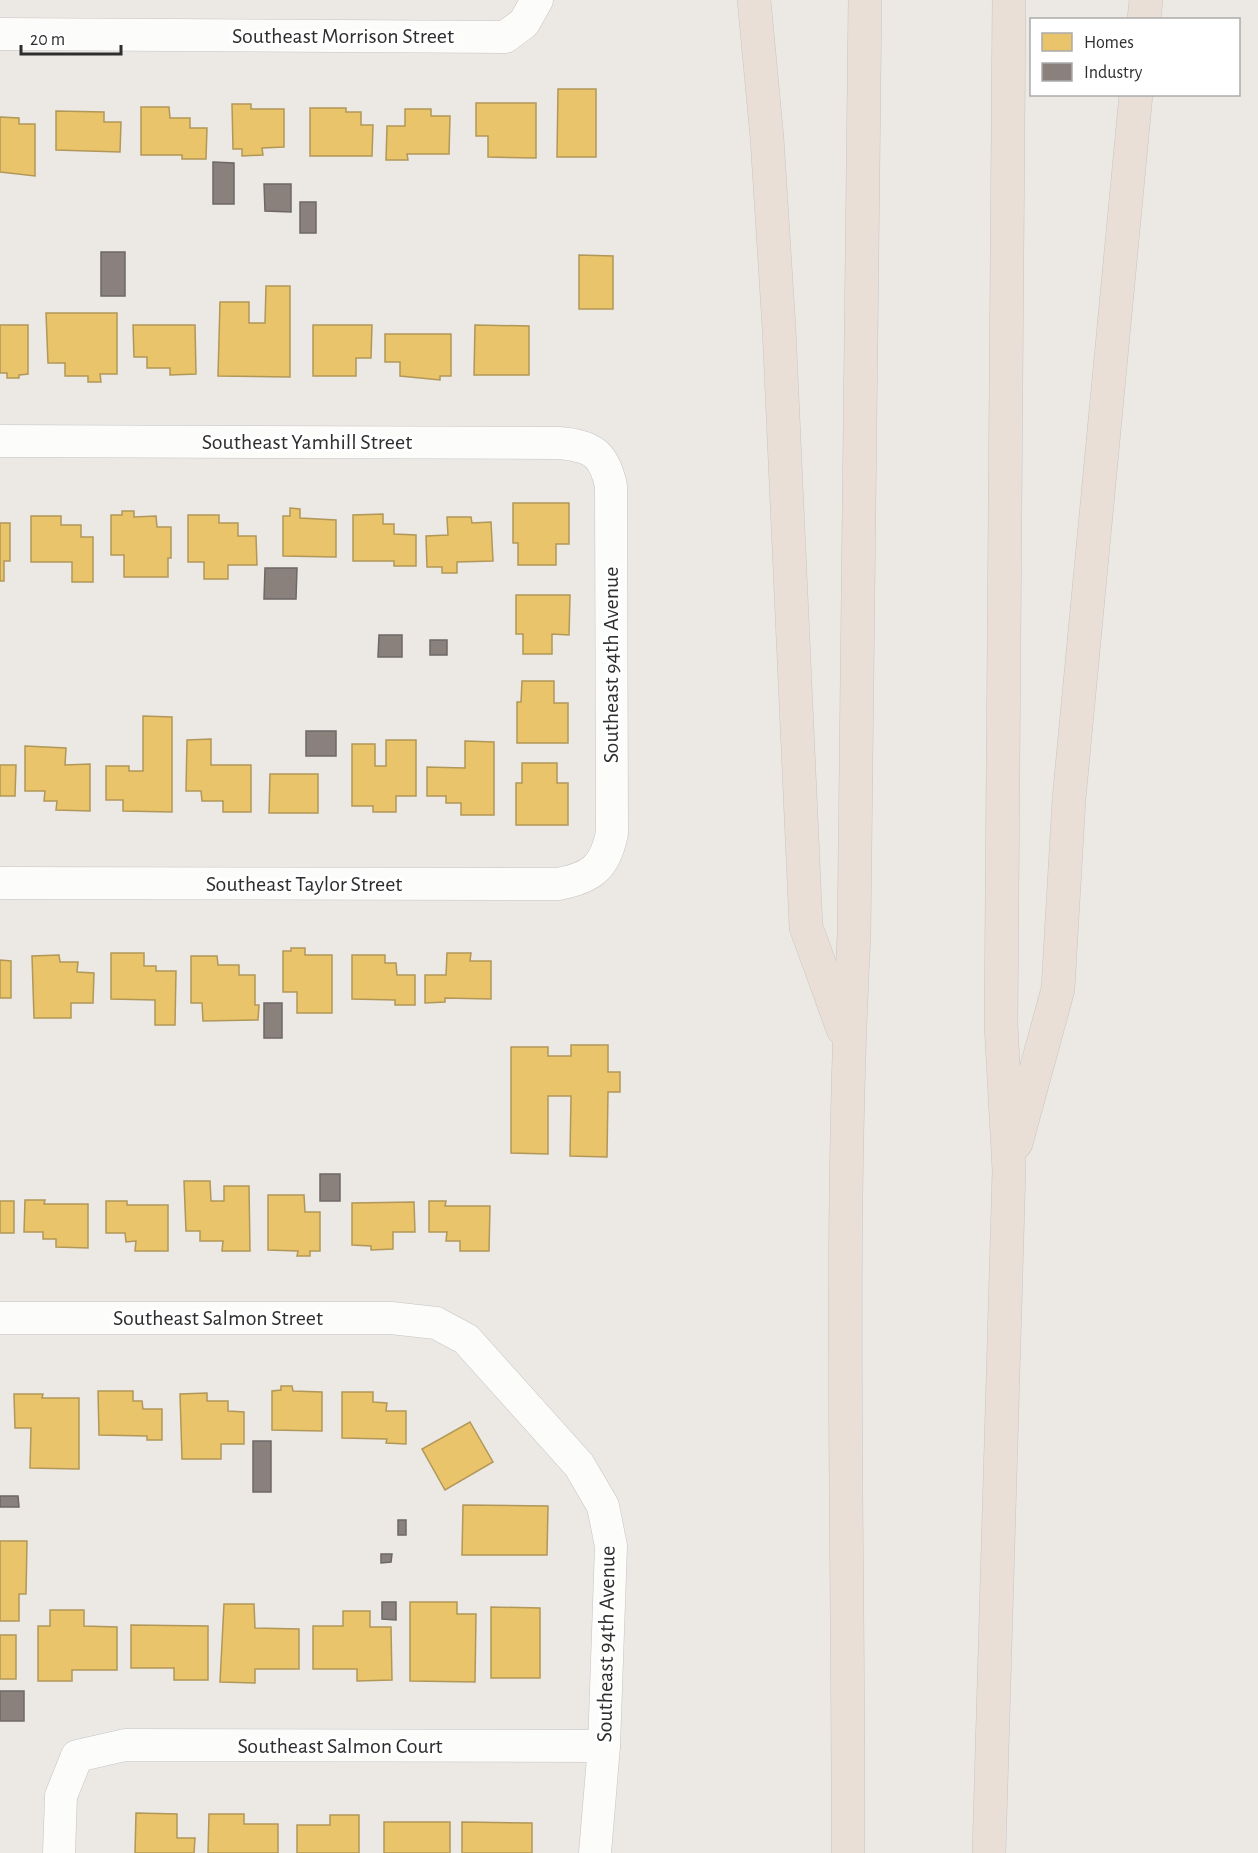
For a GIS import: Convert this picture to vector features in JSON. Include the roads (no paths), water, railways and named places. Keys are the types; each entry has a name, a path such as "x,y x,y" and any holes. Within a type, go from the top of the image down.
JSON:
{"highway":[{"path":"754,0 767,138 779,328 806,927 848,1042"},
{"path":"848,1853 846,1508 848,1042 854,935 865,0"},
{"path":"989,1853 1009,1170 1001,1025 1009,0"},
{"path":"1144,18 1146,0"},
{"path":"1009,1170 1058,989 1069,799 1136,96"}],"street":[{"name":"Southeast Morrison Street","path":"0,34 505,37 524,23 537,0"},
{"name":"Southeast Yamhill Street","path":"0,441 559,443 586,448 607,465"},
{"name":"Southeast 94th Avenue","path":"600,863 608,851 612,833 611,486 607,465"},
{"name":"Southeast Taylor Street","path":"0,883 558,884 584,879 600,863"},
{"name":"Southeast Salmon Street","path":"0,1318 391,1318 436,1323"},
{"name":"Southeast 94th Avenue","path":"436,1323 466,1339 579,1465 603,1506 611,1546 604,1746 595,1853"},
{"name":"Southeast Salmon Court","path":"59,1853 61,1796 77,1756 125,1745 604,1746"}]}
